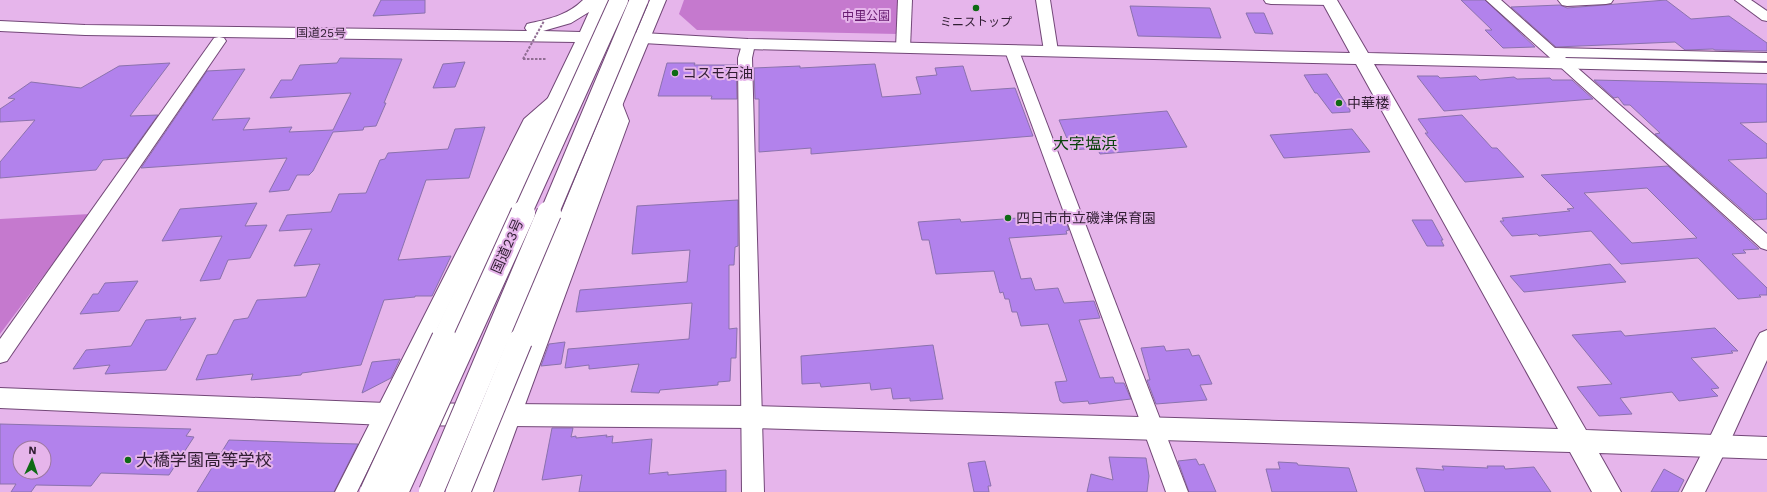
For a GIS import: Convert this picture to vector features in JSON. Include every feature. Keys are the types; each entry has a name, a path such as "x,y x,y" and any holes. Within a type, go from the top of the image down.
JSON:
{"main road":[{"path":"504,35 545,26 569,18 584,9 592,0"},
{"path":"372,492 560,95 603,0"},
{"name":"国道23号","path":"396,492 619,0"},
{"name":"国道23号","path":"431,492 639,0"},
{"path":"458,492 520,341 615,101 658,0"},
{"path":"1329,1 1607,492"},
{"name":"国道25号","path":"0,26 85,30 504,35 583,44"},
{"name":"国道25号","path":"0,37 219,41 748,44 1361,59 1564,59 1767,68"},
{"path":"0,398 386,414 750,417 1156,430 1578,441 1767,448"}],"street":[{"path":"903,48 905,0"},
{"path":"1043,0 1051,51"},
{"path":"1271,0 1329,1"},
{"path":"1494,0 1564,59 1767,244"},
{"path":"1564,0 1567,2 1606,0"},
{"path":"1745,2 1767,4"},
{"path":"1745,2 1767,17"},
{"path":"0,355 219,41"},
{"path":"748,44 745,58 752,492"},
{"path":"1012,51 1156,430 1177,492"},
{"path":"1564,59 1767,57"},
{"path":"346,492 532,119 560,95"},
{"path":"482,492 621,121 615,101"},
{"path":"1693,492 1717,446 1767,338"}],"path":[{"path":"544,21 523,59 546,59"}],"green space":[{"name":"中里公園","path":"684,0 900,0 898,34 697,30 679,14"},
{"path":"90,214 0,334 0,219"}],"building":[{"path":"381,0 425,0 425,13 373,16"},
{"path":"1461,0 1485,0 1535,47 1503,48 1485,30 1492,30"},
{"path":"1666,0 1691,19 1729,16 1767,43 1767,51 1713,49 1685,50 1675,42 1556,47 1511,7 1560,5 1567,8"},
{"path":"1130,6 1210,8 1221,38 1138,36"},
{"path":"1246,13 1264,13 1273,34 1255,33"},
{"path":"340,58 402,59 376,126 364,127 363,130 333,132 313,171 309,175 297,175 289,190 269,192 287,158 141,168 207,71 245,69 212,120 250,118 243,130 292,127 289,132 333,130 351,93 270,98 281,80 292,80 300,65 337,63"},
{"path":"465,62 455,87 433,88 443,64"},
{"path":"170,63 130,116 158,115 127,158 103,160 96,170 0,178 0,162 35,120 0,122 0,109 15,99 8,98 31,82 81,88 119,66"},
{"path":"667,63 695,63 694,65 736,65 737,99 711,99 712,96 658,96"},
{"path":"875,64 882,97 921,94 916,77 937,75 935,68 963,66 971,91 1015,88 1033,136 811,154 811,148 759,152 759,99 755,99 754,68 800,66 800,68"},
{"path":"1327,74 1350,112 1332,113 1317,93 1315,93 1304,75"},
{"path":"1417,76 1438,76 1440,78 1476,76 1480,80 1514,77 1517,79 1550,78 1552,80 1572,80 1593,99 1444,111"},
{"path":"1594,80 1767,84 1767,122 1740,123 1767,144 1767,158 1728,160 1767,194 1767,219 1754,220 1655,134 1660,133 1630,105 1624,105 1618,97 1614,98"},
{"path":"1167,111 1187,147 1100,154 1097,148 1072,150 1059,120"},
{"path":"1462,115 1492,148 1497,148 1524,177 1465,182 1425,133 1428,133 1418,119"},
{"path":"485,127 469,178 426,180 398,260 451,256 432,296 415,296 384,300 361,365 302,373 301,375 251,380 253,374 196,380 207,355 217,354 234,320 248,318 257,300 306,297 320,264 294,266 312,229 279,231 287,215 331,212 339,194 366,193 380,160 385,159 388,153 448,149 455,129"},
{"path":"1352,129 1370,152 1284,158 1270,135"},
{"path":"1668,166 1759,249 1743,250 1746,253 1732,254 1767,288 1767,295 1738,299 1698,258 1621,264 1591,231 1539,236 1537,234 1512,236 1500,221 1504,221 1502,218 1570,211 1567,209 1574,208 1541,175","holes":["1647,188 1697,238 1632,243 1584,193"]},
{"path":"738,200 738,246 735,247 734,265 729,265 729,329 737,328 736,358 731,358 730,381 718,382 718,385 660,390 659,393 631,392 639,364 589,369 589,365 565,368 568,349 689,339 692,303 576,312 580,290 687,282 690,250 632,254 637,206"},
{"path":"257,203 245,226 267,225 250,258 228,260 220,279 200,281 222,236 162,241 180,209"},
{"path":"1058,212 1060,216 1064,216 1069,230 1066,231 1067,234 1009,238 1021,279 1031,278 1035,290 1058,288 1064,303 1094,301 1100,318 1079,320 1100,378 1113,377 1115,383 1124,383 1131,399 1089,404 1088,401 1063,403 1060,401 1055,382 1067,381 1048,324 1021,326 1017,312 1012,312 1009,299 1005,299 1003,292 1000,293 994,271 936,274 929,240 922,240 918,222 960,219 961,222 1018,218 1017,216"},
{"path":"1412,220 1432,220 1443,240 1441,240 1444,246 1427,246"},
{"path":"1610,264 1626,282 1524,292 1510,276"},
{"path":"138,281 119,311 80,314 93,294 98,294 105,283"},
{"path":"181,317 180,320 196,318 166,370 105,374 110,365 73,369 86,350 131,346 146,320"},
{"path":"1715,328 1738,351 1731,351 1733,353 1691,358 1719,388 1711,389 1718,396 1679,401 1672,392 1620,398 1632,414 1599,416 1577,387 1612,384 1572,335 1621,331 1625,336"},
{"path":"565,342 561,364 541,366 549,344"},
{"path":"933,345 943,399 910,401 910,398 893,399 891,388 871,390 870,383 821,387 820,383 802,384 801,356"},
{"path":"1164,346 1166,351 1189,349 1192,356 1199,355 1212,384 1200,385 1207,400 1156,404 1147,380 1150,380 1141,348"},
{"path":"400,359 391,378 362,393 372,362"},
{"path":"0,424 191,429 186,436 194,437 169,475 101,473 91,486 36,485 31,492 11,492 16,484 0,484"},
{"path":"552,428 573,428 571,437 576,436 576,438 607,435 606,437 613,436 612,443 652,439 649,474 668,472 668,475 726,470 726,492 579,492 582,475 542,480"},
{"path":"229,440 358,444 334,492 197,492"},
{"path":"1109,457 1146,458 1149,476 1147,492 1087,492 1091,474 1113,480"},
{"path":"1196,459 1199,465 1204,464 1216,492 1189,492 1178,461"},
{"path":"985,461 991,486 988,486 989,492 974,492 968,463"},
{"path":"1278,462 1297,463 1298,465 1349,468 1357,492 1272,492 1266,469 1280,469"},
{"path":"1442,466 1488,468 1487,466 1504,466 1505,469 1534,467 1551,492 1425,492 1416,468 1444,470"},
{"path":"1664,469 1684,480 1678,492 1651,492"}],"place":[{"name":"ミニストップ","path":"976,8"},
{"name":"コスモ石油","path":"675,73"},
{"name":"中華楼","path":"1339,103"},
{"name":"四日市市立磯津保育園","path":"1008,218"},
{"name":"大橋学園高等学校","path":"128,460"}],"district":[{"name":"大字塩浜","path":"1085,143"}]}
